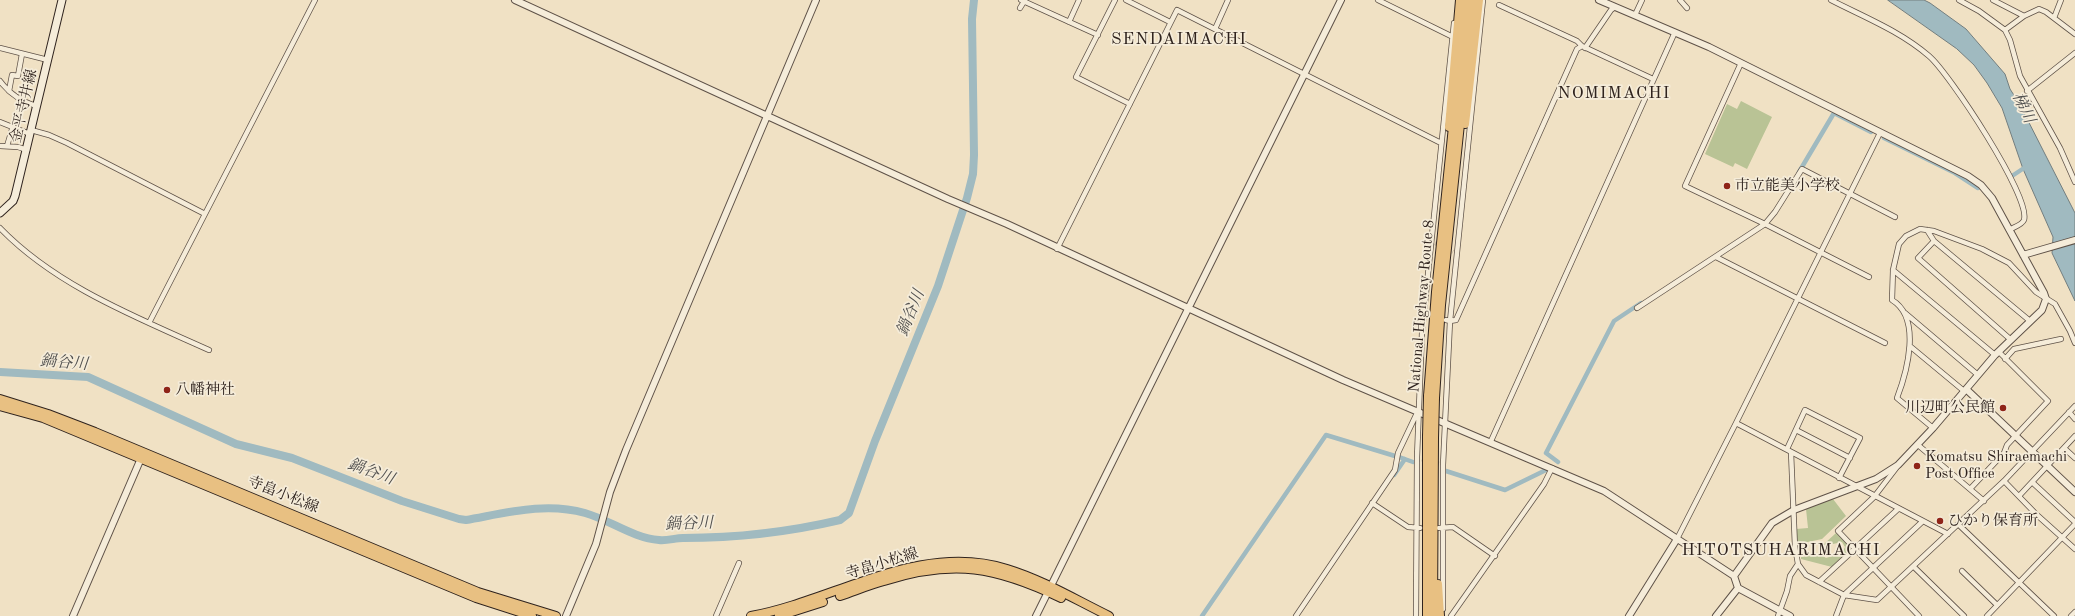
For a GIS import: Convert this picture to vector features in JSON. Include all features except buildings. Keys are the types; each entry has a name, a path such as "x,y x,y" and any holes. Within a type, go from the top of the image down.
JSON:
{"main road":[{"name":"金平寺井線","path":"0,212 13,201 16,196 62,0"},
{"path":"1452,144 1449,114 1460,0"},
{"name":"National Highway Route 8","path":"1432,397 1452,206 1457,187 1452,144 1466,0"},
{"name":"National Highway Route 8","path":"1452,144 1473,0"},
{"path":"1452,144 1469,97 1479,0"},
{"name":"National Highway Route 8","path":"1427,616 1426,501 1447,192 1453,160"},
{"name":"寺畠小松線","path":"0,399 48,414 476,598 532,616"},
{"name":"寺畠小松線","path":"0,406 42,418 142,455 478,592 556,616"},
{"name":"National Highway Route 8","path":"1430,437 1434,616"},
{"path":"1421,616 1423,537 1426,501"},
{"path":"1433,521 1440,616"},
{"name":"寺畠小松線","path":"751,616 768,613 901,569 936,563 973,563 1007,568 1097,616"},
{"name":"寺畠小松線","path":"778,616 883,581 919,571 941,568 972,568 997,573 1050,590 1109,616"}],"street":[{"path":"148,323 314,0"},
{"path":"515,0 1343,380 1491,441 1604,491 1734,576 1738,588 1779,614 1790,616"},
{"path":"529,6 532,0"},
{"path":"566,616 599,536 610,492 632,436 816,0"},
{"path":"1069,22 1079,0"},
{"path":"1115,0 1076,77 1130,104"},
{"path":"1126,0 1170,22"},
{"path":"1214,29 1228,0"},
{"path":"1036,616 1341,0"},
{"path":"1378,0 1453,37"},
{"path":"1416,616 1419,458 1418,412 1433,243 1452,144 1453,37 1457,0"},
{"path":"1443,616 1441,465 1448,321 1483,0"},
{"path":"1599,0 1675,32 1741,63 1968,176 1981,185 1992,198 2044,293 2046,299 2042,310 2010,339 1898,466 1874,497 1838,531 1919,616"},
{"path":"1634,15 1642,0"},
{"path":"1680,0 1687,8"},
{"path":"1831,0 1898,33 1915,44 1931,57 1964,98 1983,129 2022,204 2024,220 2022,224 2009,230"},
{"path":"1959,0 1980,11 2005,30 2010,40 2020,76 2060,148 2075,182"},
{"path":"1993,0 2024,16"},
{"path":"2054,18 2061,0"},
{"path":"1020,8 1023,1 1098,35"},
{"path":"1498,5 1577,41 1584,47 1653,79"},
{"path":"1448,321 1456,320 1577,49 1584,47 1611,10 1615,7"},
{"path":"2005,30 2024,16 2039,9 2075,34"},
{"path":"1057,249 1177,10 1452,144"},
{"path":"1491,441 1675,32"},
{"path":"0,48 48,60"},
{"path":"2027,91 2075,52"},
{"path":"9,91 12,75 18,76 22,54"},
{"path":"1741,63 1685,186 1765,224 1869,277"},
{"path":"0,81 9,91 24,102 37,106"},
{"path":"0,122 31,132 49,135 67,143 205,214"},
{"path":"7,146 13,126"},
{"path":"1629,616 1677,539 1736,424 1880,133"},
{"path":"0,146 27,150"},
{"path":"1637,308 1765,224 1775,212 1802,169 1895,217"},
{"path":"0,228 16,244 51,269 108,304 209,350"},
{"path":"1978,375 1905,313 1899,304 1892,300 1893,270 1899,244 1912,232 1920,229 1927,230 1982,249 2009,263 2046,299 2055,304 2075,343"},
{"path":"1927,230 1934,241 2030,321"},
{"path":"2023,256 2075,240"},
{"path":"1934,241 1918,258 2010,339"},
{"path":"1716,257 1885,343"},
{"path":"1893,270 2005,359 2048,400 2007,445 2004,454 1970,489"},
{"path":"1905,313 1911,347 1906,375 1897,398 1933,428"},
{"path":"2005,359 2014,349 2060,339"},
{"path":"1911,347 1965,390 2075,492"},
{"path":"2073,409 2075,419"},
{"path":"1839,478 1860,438 1805,410 1789,450 1798,564 1806,575 1844,595 1877,600 1984,501 2073,409"},
{"path":"1296,616 1395,470 1398,453 1418,412"},
{"path":"1736,424 1789,450 1874,497 1948,534"},
{"path":"1796,430 1850,458"},
{"path":"2019,496 2075,436"},
{"path":"1918,445 1984,501"},
{"path":"2064,448 2075,458"},
{"path":"73,616 142,455"},
{"path":"1734,576 1768,527 1794,510 1857,488 1898,466"},
{"path":"1451,616 1495,556 1544,484 1552,468"},
{"path":"2004,481 2037,515 2075,549"},
{"path":"1987,616 2075,523 2032,482"},
{"path":"1372,503 1408,527 1418,528"},
{"path":"1819,582 1898,509"},
{"path":"1836,616 1844,595 1923,521"},
{"path":"1958,525 2054,616"},
{"path":"1441,527 1453,527 1495,556"},
{"path":"716,616 739,563"},
{"path":"1779,614 1787,591 1790,576 1798,564"},
{"path":"1914,567 1964,616"},
{"path":"1962,571 1997,605"},
{"path":"1716,616 1738,588"},
{"path":"2071,616 2075,612"}],"green space":[{"path":"1741,101 1772,117 1747,169 1735,163 1733,167 1705,154 1727,104 1737,109"},
{"path":"1833,499 1846,516 1822,539 1798,544 1796,529 1808,528 1806,509"},
{"path":"1836,533 1850,547 1850,551 1832,567 1801,559 1801,557 1820,554 1826,558 1842,553 1845,547 1842,542 1824,546 1824,544"}],"water":[{"path":"1888,0 1924,0 1930,3 1966,29 2005,74 2010,89 2019,103 2075,213 2075,301 2052,253 2053,237 2023,169 2002,108 1987,83 1974,65 1957,49"}],"waterway":[{"name":"鍋谷川","path":"0,372 88,377 236,444 292,458 402,501 459,519 466,520 511,512 555,508 585,513 640,536 649,539 662,540 762,534 840,520 849,513 875,441 938,286 967,198 973,174 974,155 972,19 974,0"},
{"path":"1799,172 1834,113 1871,132"},
{"path":"1884,138 1955,173 1978,188"},
{"path":"2012,176 2027,166"},
{"path":"1558,462 1546,453 1614,321 1641,303"},
{"path":"1202,616 1326,435 1395,456"},
{"path":"1399,457 1413,462"},
{"path":"1394,475 1405,459"},
{"path":"1446,471 1505,490 1546,470"}],"tunnel":[{"path":"1435,243 1453,252"},
{"path":"1422,459 1439,464"}],"place":[{"name":"市立能美小学校","path":"1727,186"},
{"name":"八幡神社","path":"167,390"},
{"name":"川辺町公民館","path":"2003,408"},
{"name":"Komatsu Shiraemachi Post Office","path":"1917,466"},
{"name":"ひかり保育所","path":"1940,521"}],"district":[{"name":"SENDAIMACHI","path":"1179,40"},
{"name":"NOMIMACHI","path":"1614,94"},
{"name":"HITOTSUHARIMACHI","path":"1781,551"}],"water label":[{"name":"梯川","path":"2023,108"}]}
